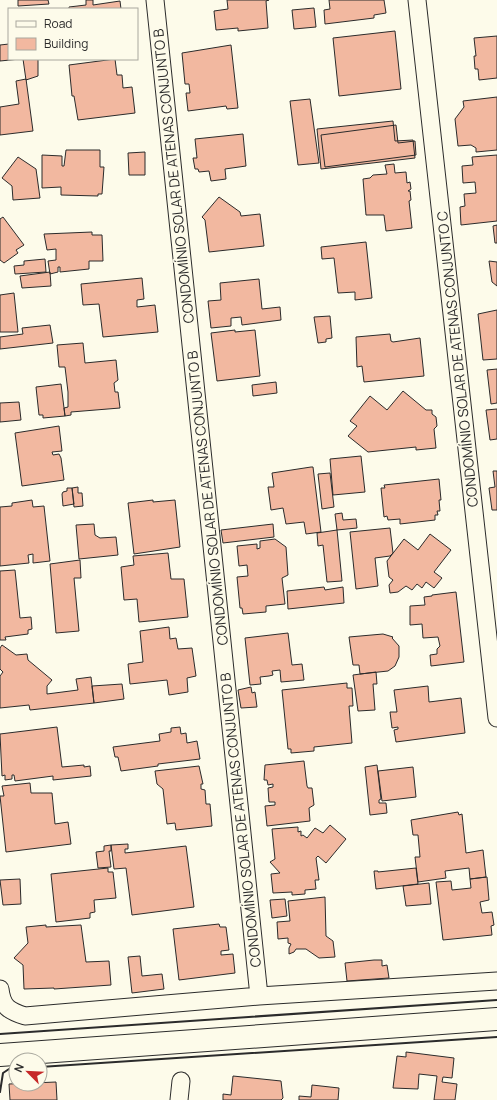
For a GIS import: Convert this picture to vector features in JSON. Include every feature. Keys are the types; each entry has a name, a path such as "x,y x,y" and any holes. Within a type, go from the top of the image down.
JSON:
{"street":[{"name":"CONDOMÍNIO SOLAR DE ATENAS CONJUNTO B","path":"155,0 259,996"},
{"name":"CONDOMÍNIO SOLAR DE ATENAS CONJUNTO C","path":"416,0 497,718"},
{"path":"0,990 1,999 10,1011 25,1016 259,996 497,981"},
{"path":"0,1055 497,1020"},
{"path":"178,1100 181,1081"}],"building":[{"path":"18,0 48,0 49,4 18,6"},
{"path":"86,0 93,0 93,5 120,1 121,8 69,8 86,5"},
{"path":"227,0 269,0 266,1 268,28 238,31 238,28 216,30 214,11 228,9"},
{"path":"329,0 384,0 386,13 374,15 374,18 325,24 324,10 330,9"},
{"path":"314,8 316,27 294,29 292,10"},
{"path":"395,31 401,89 339,96 333,38"},
{"path":"497,36 497,78 479,80 478,69 475,69 474,56 476,56 474,38"},
{"path":"8,44 8,60 10,60 0,61 0,45"},
{"path":"231,45 238,108 227,109 226,106 188,111 186,93 190,93 189,84 185,84 182,53"},
{"path":"23,60 38,60 38,76 26,80"},
{"path":"115,60 117,75 122,75 123,88 132,87 135,113 78,120 74,96 72,96 69,65"},
{"path":"26,79 33,131 0,135 0,107 19,104 16,81"},
{"path":"497,97 497,150 476,152 476,148 471,145 458,146 455,119 464,107 463,101"},
{"path":"310,99 319,163 298,165 290,101"},
{"path":"393,121 395,141 413,140 415,158 321,169 317,129"},
{"path":"396,125 398,143 415,141 416,155 325,167 321,135"},
{"path":"243,134 246,166 225,169 226,179 211,181 209,171 199,172 198,169 195,169 193,158 197,158 195,139"},
{"path":"66,150 100,150 100,167 104,167 102,194 98,194 98,196 61,195 61,187 42,188 42,155 62,156 62,166 64,166"},
{"path":"145,152 145,175 129,175 128,153"},
{"path":"497,155 497,221 461,225 460,207 465,206 464,194 476,193 475,182 463,183 462,166 473,165 472,157"},
{"path":"18,157 36,169 40,198 13,200 12,186 2,178"},
{"path":"394,164 395,173 406,172 407,183 410,182 411,189 408,191 410,191 411,200 409,201 412,228 386,231 384,215 366,215 363,179 370,178 373,175 387,174 385,165"},
{"path":"219,197 240,212 241,216 260,214 264,246 209,252 205,220 202,217"},
{"path":"3,217 24,245 16,250 18,253 4,263 0,260 0,219"},
{"path":"497,225 497,243 495,243 493,226"},
{"path":"92,232 92,235 102,235 103,261 89,261 89,269 60,272 60,267 58,267 58,272 50,274 48,261 56,260 56,249 47,250 44,234"},
{"path":"366,242 372,298 355,300 355,292 338,293 334,258 322,259 321,247"},
{"path":"45,259 46,272 15,274 14,266 24,265 24,261"},
{"path":"489,261 497,262 497,286 492,282"},
{"path":"50,272 51,286 22,288 20,276"},
{"path":"142,278 144,299 137,300 137,307 155,305 158,332 103,337 99,304 83,305 81,284"},
{"path":"259,279 262,309 280,307 281,320 242,325 241,317 231,318 231,326 211,328 208,301 221,300 220,283"},
{"path":"14,293 18,332 0,332 0,295"},
{"path":"497,310 497,359 483,360 478,314"},
{"path":"330,316 332,338 326,339 326,342 318,343 314,317"},
{"path":"50,325 53,343 0,349 0,337 23,334 22,328"},
{"path":"235,330 235,332 255,330 260,376 217,381 211,333"},
{"path":"390,334 391,341 393,342 420,338 424,376 364,382 362,366 357,367 356,337"},
{"path":"83,343 85,363 116,360 118,380 114,383 115,392 118,392 120,408 71,412 71,415 65,416 64,408 68,407 68,392 65,367 59,367 57,345"},
{"path":"497,369 497,403 491,404 487,370"},
{"path":"276,382 277,393 253,396 252,385"},
{"path":"61,384 65,416 43,418 43,415 39,415 36,387"},
{"path":"403,391 426,410 432,410 432,414 436,417 437,426 434,429 436,448 416,450 416,447 368,452 348,436 357,426 350,421 370,396 387,410"},
{"path":"19,402 21,420 0,422 0,403"},
{"path":"497,409 497,439 490,440 486,410"},
{"path":"59,426 62,451 52,452 53,455 59,454 61,458 64,480 22,486 15,433"},
{"path":"361,456 365,492 333,495 330,459"},
{"path":"313,467 321,532 306,534 304,522 286,524 283,508 271,510 268,487 274,487 272,473"},
{"path":"493,471 497,471 497,510 492,510 489,488 495,487"},
{"path":"330,473 334,507 322,509 318,474"},
{"path":"439,479 441,500 439,500 440,511 437,511 438,515 435,515 435,520 400,524 400,519 388,520 387,516 384,517 381,488 385,488 384,485"},
{"path":"78,487 78,493 82,493 83,506 74,507 72,488"},
{"path":"67,488 72,488 74,504 63,506 62,494 63,492 67,491"},
{"path":"32,500 33,507 44,506 50,561 33,563 33,554 28,555 29,563 0,566 0,507 12,506 12,503"},
{"path":"153,500 153,502 175,500 180,547 134,554 128,503"},
{"path":"342,513 343,520 356,519 357,528 337,530 335,514"},
{"path":"94,524 95,535 100,538 116,537 118,555 79,559 76,525"},
{"path":"273,524 274,537 223,543 221,530"},
{"path":"390,528 393,553 390,556 375,558 378,586 356,589 350,532"},
{"path":"337,530 342,581 327,582 323,545 318,546 317,533"},
{"path":"430,534 451,550 434,572 442,578 434,588 426,582 422,588 417,584 412,590 406,586 398,592 390,593 389,585 393,580 389,577 387,561 404,539 418,550"},
{"path":"275,539 286,547 288,575 282,578 285,604 266,606 266,612 243,614 242,608 240,608 237,577 248,576 247,565 239,566 237,546 257,544 257,549 260,548 260,541"},
{"path":"168,553 171,579 184,579 188,617 139,622 137,599 124,600 121,567 134,565 133,556"},
{"path":"80,560 81,578 74,578 79,631 56,633 50,564"},
{"path":"15,570 20,618 31,617 32,629 28,630 28,634 5,637 6,640 0,640 0,571"},
{"path":"324,587 325,590 343,587 344,603 288,609 287,591"},
{"path":"456,592 464,662 431,666 430,655 437,654 437,649 440,646 438,637 423,638 422,624 410,625 410,606 425,605 424,597"},
{"path":"169,627 170,639 176,638 178,649 192,648 196,676 187,678 188,692 169,695 167,680 130,684 128,664 143,662 140,631"},
{"path":"288,633 292,665 302,664 304,680 281,682 280,670 272,671 273,675 260,677 261,684 250,685 245,638"},
{"path":"383,634 393,637 392,638 399,646 399,657 395,666 388,671 360,674 359,665 353,665 349,637"},
{"path":"2,645 16,655 27,654 28,660 52,680 47,686 47,694 78,690 76,679 91,677 94,703 30,710 29,705 0,708 0,676 3,672 0,669 0,648"},
{"path":"376,672 377,684 373,684 375,710 358,711 353,675"},
{"path":"347,683 347,688 352,688 353,706 349,706 352,743 314,747 314,751 291,753 291,749 288,749 282,690"},
{"path":"122,684 124,699 94,703 92,686"},
{"path":"428,686 429,702 461,698 465,733 396,742 394,730 398,729 398,727 392,728 390,712 397,712 394,690"},
{"path":"251,687 252,693 255,692 257,707 241,708 238,690"},
{"path":"57,727 62,767 84,765 84,767 90,766 91,776 53,780 53,776 15,781 14,775 12,775 12,779 5,780 5,775 2,776 0,734"},
{"path":"180,727 181,734 186,733 187,743 197,741 200,759 158,764 158,766 121,771 118,757 115,757 113,747 160,741 159,734 171,732 171,728"},
{"path":"304,761 307,786 308,788 312,788 314,805 309,808 310,821 267,826 265,806 275,805 275,802 269,802 268,788 273,787 273,784 268,785 267,780 264,780 265,765"},
{"path":"377,765 381,799 379,800 379,803 386,803 387,813 370,815 365,767"},
{"path":"199,766 203,784 201,784 201,789 205,790 206,804 210,804 212,826 176,830 175,823 167,824 163,789 157,784 155,771"},
{"path":"413,767 416,797 382,801 378,771"},
{"path":"30,783 31,793 52,793 55,824 68,822 71,844 6,852 0,796 4,796 2,786"},
{"path":"458,812 459,815 462,814 466,853 483,850 486,877 470,879 469,868 445,871 446,878 418,882 415,857 420,857 418,835 413,835 411,820"},
{"path":"330,825 346,839 326,863 318,856 316,858 319,880 315,880 316,889 305,890 305,894 292,895 292,892 273,893 271,874 280,873 270,862 275,859 272,829 298,827 298,832 301,831 301,836 303,835 307,838 315,828 323,833"},
{"path":"128,844 128,849 125,849 125,853 186,846 194,907 132,915 126,868 114,869 111,845"},
{"path":"111,845 111,851 109,851 111,867 98,868 96,852 104,851 104,846"},
{"path":"108,868 108,872 113,872 116,898 94,900 95,912 90,913 90,918 56,922 51,874"},
{"path":"416,868 418,884 376,889 374,871 378,872"},
{"path":"487,877 489,900 480,902 482,913 492,912 494,925 491,926 492,935 443,940 436,882 451,881 452,890 471,888 470,879"},
{"path":"20,879 21,904 3,905 0,880"},
{"path":"429,883 431,904 406,906 403,886"},
{"path":"325,897 326,936 333,941 335,957 319,958 306,949 296,949 294,952 289,954 291,944 288,943 288,938 278,939 277,922 290,921 288,901"},
{"path":"285,899 287,916 272,918 270,900"},
{"path":"219,924 220,927 226,927 229,950 221,951 221,955 233,954 235,973 179,980 173,929"},
{"path":"46,925 46,927 81,925 86,962 109,961 111,985 54,989 24,989 23,965 14,958 28,943 26,927"},
{"path":"140,956 142,976 162,974 164,989 132,993 128,957"},
{"path":"382,960 382,966 387,965 389,978 347,981 345,963"},
{"path":"406,1052 454,1058 452,1078 443,1077 442,1082 457,1084 455,1100 434,1100 437,1076 419,1074 418,1089 393,1088 397,1056 406,1057"},
{"path":"233,1076 281,1081 283,1098 281,1100 223,1100 223,1094 231,1095"},
{"path":"48,1082 56,1082 57,1100 10,1100 10,1092 48,1092"},
{"path":"312,1085 339,1088 338,1100 299,1100 299,1096 311,1097"}],"wall":[{"path":"0,1034 497,1000"},
{"path":"48,1066 497,1037"},
{"path":"0,1092 3,1073 8,1070"}]}
